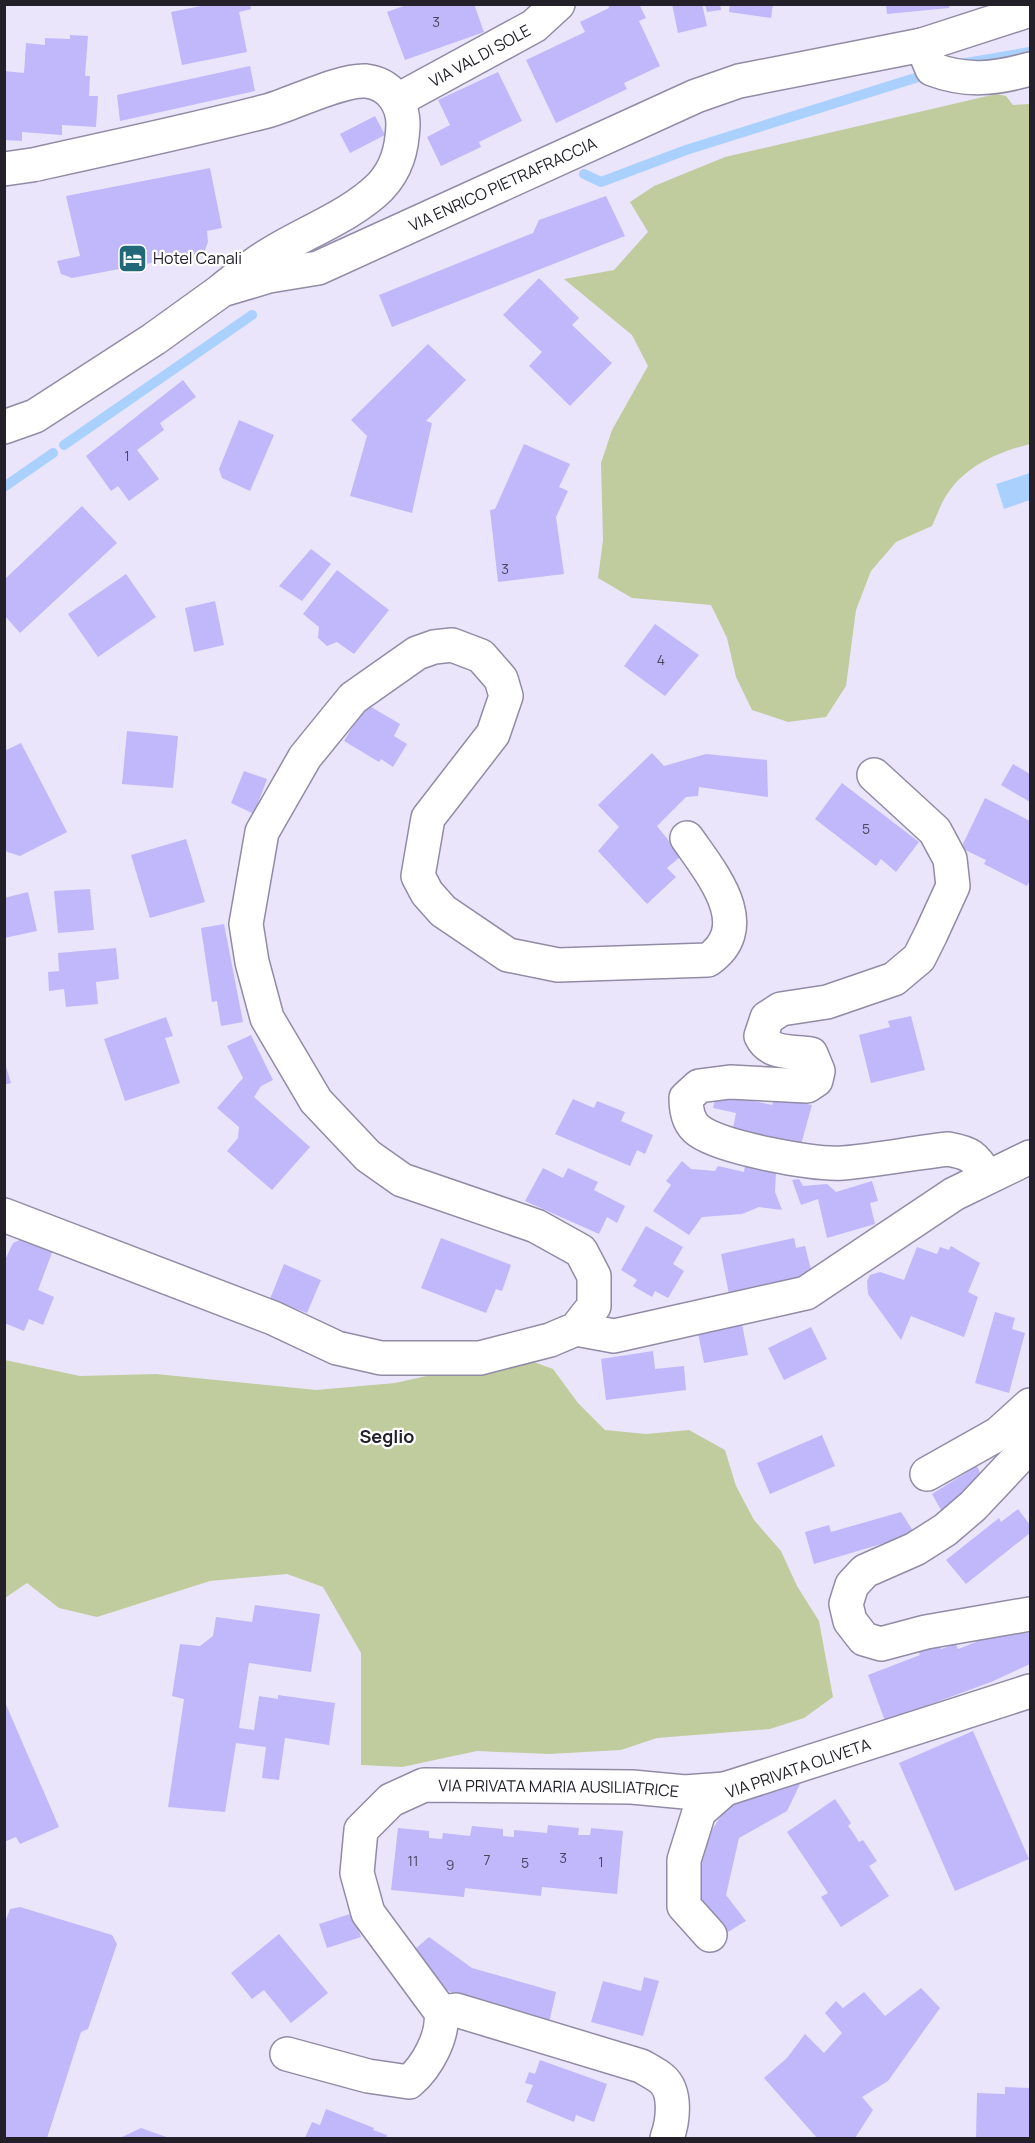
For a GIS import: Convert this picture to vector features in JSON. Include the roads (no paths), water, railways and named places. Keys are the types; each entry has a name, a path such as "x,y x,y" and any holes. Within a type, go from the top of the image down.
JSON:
{"street":[{"name":"VIA VAL DI SOLE","path":"398,100 534,26 558,4"},
{"name":"VIA ENRICO PIETRAFRACCIA","path":"4,428 35,416 154,339 222,290 269,276 318,268 696,96 739,81 922,45 1030,10"},
{"path":"922,45 932,69 954,77 1002,77 1030,69"},
{"path":"4,169 44,163 269,110 338,87 365,81 383,86 398,100 403,113 403,144 396,166 379,188 339,216 264,258 222,290"},
{"path":"4,1215 273,1318 336,1348 381,1358 480,1358 550,1340 576,1329 594,1306 594,1276 581,1251 536,1226 402,1180 368,1156 316,1101 267,1018 252,962 246,924 262,832 305,757 352,698 417,653 434,646 452,645 481,657 501,679 506,696 493,734 428,818 418,876 427,893 442,911 508,955 558,965 708,960 722,950 730,930 730,918 719,884 687,838"},
{"path":"874,776 935,831 950,859 953,886 919,958 894,980 827,1002 781,1009 767,1018 761,1036 765,1044 773,1050 811,1054 818,1071 816,1080 807,1086 730,1082 699,1086 686,1098 686,1108 700,1132 741,1147 841,1163 948,1149 964,1152 976,1159 986,1176"},
{"path":"576,1329 614,1336 806,1293 954,1194 986,1176 1030,1157"},
{"path":"927,1474 998,1434 1030,1405"},
{"path":"1030,1425 1020,1456 973,1506 945,1530 915,1549 865,1571 852,1586 846,1604 850,1621 864,1639 881,1644 926,1632 1030,1614"},
{"name":"VIA PRIVATA OLIVETA","path":"710,1935 684,1906 684,1860 699,1812 725,1789 1030,1691"},
{"name":"VIA PRIVATA MARIA AUSILIATRICE","path":"441,2012 368,1912 357,1873 361,1830 391,1800 424,1785 632,1786 685,1792 725,1789"},
{"path":"287,2054 368,2076 409,2082 422,2071 442,2024 441,2012 456,2010 641,2066 664,2080 671,2098 673,2123 667,2139"}],"water":[{"path":"1030,473 1030,500 1004,509 996,484"}],"waterway":[{"path":"960,64 1030,52"},
{"path":"584,174 601,182 686,150 931,73"},
{"path":"64,445 252,315"},
{"path":"4,487 53,453"}],"place":[{"name":"Hotel Canali","path":"132,258"}],"district":[{"name":"Seglio","path":"387,1437"}]}
